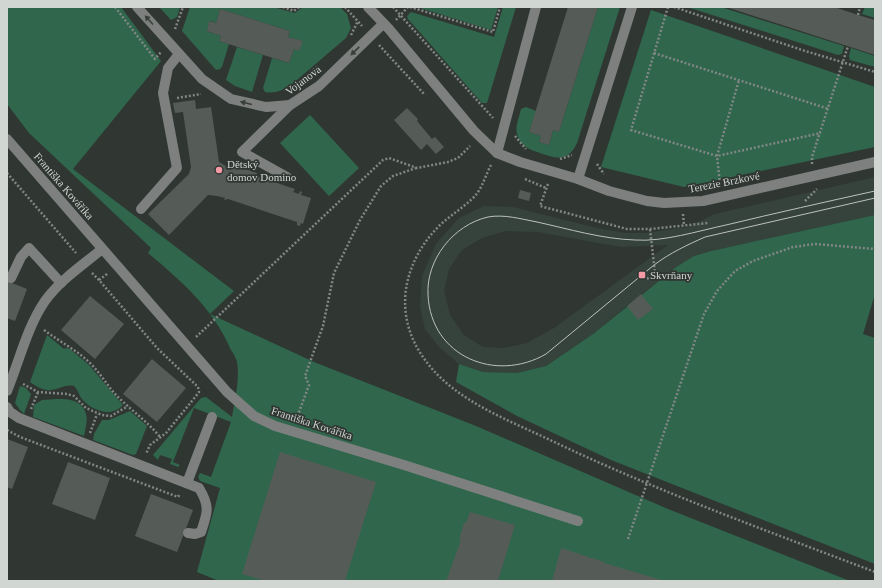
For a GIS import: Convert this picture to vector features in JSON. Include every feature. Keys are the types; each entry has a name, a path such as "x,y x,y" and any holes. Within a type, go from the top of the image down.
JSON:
{"street":[{"name":"Vojanova","path":"137,7 202,79 231,100 266,107 290,105 319,86 383,24"},
{"path":"368,7 480,137 497,153 520,162 578,179 632,7"},
{"path":"497,153 536,7"},
{"path":"141,209 177,168 164,100 165,79 168,68 179,54"},
{"path":"287,177 242,152 290,105"},
{"name":"Františka Kováříka","path":"7,139 227,392 254,416 292,432 404,464 578,521"},
{"name":"Terezie Brzkové","path":"578,179 610,192 647,201 703,201 875,162"},
{"path":"11,278 21,256 30,248 61,283"},
{"path":"7,391 36,317 46,300 61,283 102,249"},
{"path":"7,407 10,412 19,418 199,488 207,501 206,517 201,532 195,534 188,533"},
{"path":"187,483 212,417"}],"path":[{"path":"115,7 155,59 169,44 183,7"},
{"path":"282,7 294,11 299,7"},
{"path":"393,7 491,117 511,128 516,139 529,150"},
{"path":"410,7 493,32 500,7"},
{"path":"668,7 631,130 717,156 821,133"},
{"path":"674,7 802,50 844,61 875,72"},
{"path":"858,15 860,7"},
{"path":"348,40 358,21"},
{"path":"170,23 180,33"},
{"path":"819,164 812,166 812,157 829,109 848,46"},
{"path":"654,53 829,109"},
{"path":"298,83 320,64"},
{"path":"713,188 721,187 717,156 739,80"},
{"path":"164,100 203,94"},
{"path":"292,432 308,385 305,376 322,326 334,273 360,220 380,186 393,176 417,168 448,162 458,158 480,137"},
{"path":"588,146 597,148 595,159 597,167 604,175 610,178"},
{"path":"497,153 475,196 439,226 417,254 411,268 406,289 405,311 409,331 422,357 443,380 466,398 491,412 600,464 875,572"},
{"path":"573,154 556,160 540,206 627,228 650,229 708,223"},
{"path":"187,346 383,160 389,158 417,168"},
{"path":"647,279 655,273 650,229"},
{"path":"628,539 704,314 717,291 735,271 753,260 793,247 815,244 875,249"},
{"path":"99,280 116,266"},
{"path":"88,273 92,272 157,348 198,387 199,392 166,433 150,444 141,465"},
{"path":"43,329 60,342 69,346 92,365 118,397 149,424 160,437"},
{"path":"12,379 38,392 67,394 74,396 86,408 102,415 111,416 128,406"},
{"path":"7,430 16,435 178,497 187,483"}],"shaded area":[{"path":"875,177 875,215 694,256 641,294 593,334 546,366 517,373 483,372 459,364 439,347 425,329 420,307 422,276 436,244 459,218 484,206 513,207 597,228 626,233 645,233 688,227 715,214","holes":["506,231 538,232 621,247 668,245 554,328 527,343 504,348 483,347 464,335 450,315 444,291 449,269 462,250 482,238"]}],"green space":[{"path":"7,7 121,7 161,61 73,169 234,291 210,314 184,284 148,253 151,248 29,133 7,104"},
{"path":"159,7 180,7 177,17 171,20"},
{"path":"190,7 273,7 295,13 303,7 340,7 347,14 351,28 346,38 291,85 279,91 265,92 263,88 272,58 289,63 294,49 299,50 302,41 288,37 290,31 220,9 216,23 210,21 207,31 221,36 219,41 229,44 222,67 216,70 182,31"},
{"path":"417,7 498,7 491,30"},
{"path":"503,7 516,7 487,103 482,103 408,19 407,16 411,12 494,37"},
{"path":"598,7 620,7 574,149 566,156 552,157 524,146 516,130 521,109 526,107 536,111 529,132 541,136 539,142 549,145 553,130 559,132"},
{"path":"687,7 721,7 844,46 842,54 838,55"},
{"path":"865,7 875,7 875,18 862,14"},
{"path":"651,10 875,87 875,147 684,187 601,167"},
{"path":"237,47 263,55 252,92 235,86 226,80"},
{"path":"851,48 875,56 875,67 850,60 849,56"},
{"path":"310,115 359,168 329,196 280,143"},
{"path":"875,215 875,294 863,334 875,338 875,564 611,460 517,416 456,382 459,364 483,372 517,373 546,366 593,334 675,268 694,256"},
{"path":"211,314 314,362 476,426 668,509 850,581 219,581 197,572 220,488 200,481 198,477 200,473 211,477 231,422 194,408 173,462 180,465 178,467 170,464 172,459 160,455 158,460 153,455 201,398 206,397 232,417 238,382 236,360 223,334"},
{"path":"47,335 64,349 70,349 89,365 123,405 118,409 108,412 96,410 82,399 74,386 45,390 30,382"},
{"path":"20,386 26,388 31,394 24,414 15,403"},
{"path":"61,399 74,401 79,404 87,416 84,436 33,417 34,405 42,400"},
{"path":"130,411 147,426 136,454 133,455 93,440 94,434 102,420 109,420"}],"building":[{"path":"568,7 598,7 559,132 553,130 549,145 539,142 541,136 529,132"},
{"path":"726,7 834,7 875,20 875,55"},
{"path":"220,9 290,31 288,37 303,41 299,51 294,49 289,63 219,41 221,36 207,31 209,21 216,23"},
{"name":"Dětský domov Domino","path":"195,100 196,109 211,107 219,162 229,168 230,164 257,173 256,176 295,189 293,192 299,194 300,191 302,192 301,195 311,198 303,224 301,223 300,226 297,225 297,222 228,199 224,200 225,198 208,195 169,235 148,214 189,174 191,167 183,112 175,113 173,103"},
{"path":"407,108 418,119 417,121 432,139 435,137 444,147 436,154 427,144 421,150 394,120"},
{"path":"520,190 531,193 529,201 518,198"},
{"path":"7,281 27,289 15,321 7,318"},
{"path":"641,294 653,309 638,320 627,306"},
{"path":"90,296 124,324 95,359 61,330"},
{"path":"152,359 186,388 157,422 123,394"},
{"path":"7,439 28,447 12,489 7,487"},
{"path":"280,452 376,482 345,581 265,581 242,574"},
{"path":"68,462 110,478 95,520 52,504"},
{"path":"151,494 193,510 177,552 135,536"},
{"path":"470,512 515,525 498,581 446,581 461,540 459,540 464,523 466,523"},
{"path":"561,548 604,563 665,581 552,581"}],"tram line":[{"path":"875,191 680,236 646,240 598,236 512,217 488,217 475,221 453,236 437,257 429,282 428,295 432,317 441,334 453,349 469,359 487,364 507,366 527,362 546,354 654,265 672,253 692,243 705,237 875,198"}],"place":[{"name":"Dětský domov Domino","path":"219,170"},
{"name":"Skvrňany","path":"642,275"}]}
